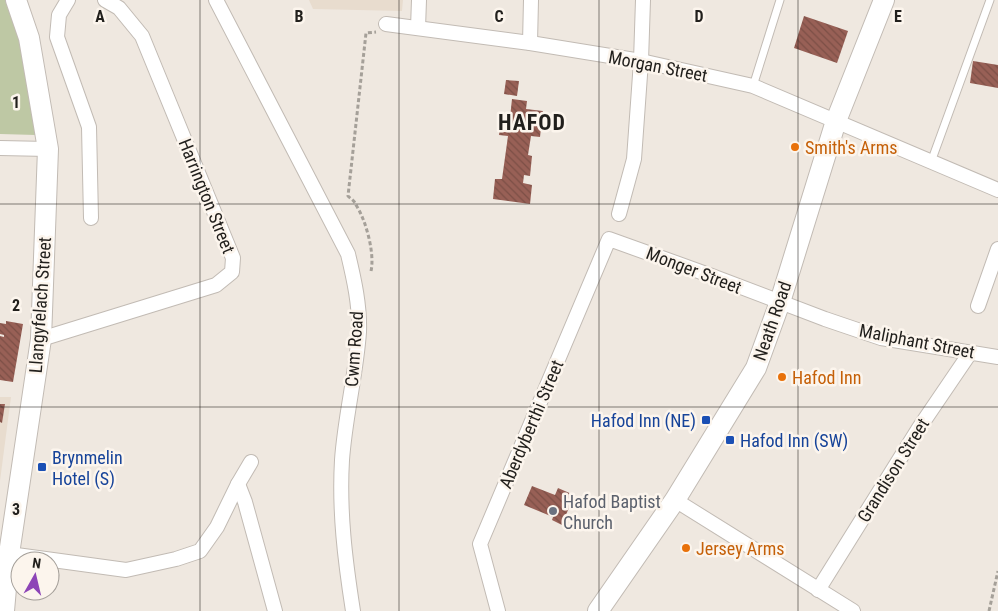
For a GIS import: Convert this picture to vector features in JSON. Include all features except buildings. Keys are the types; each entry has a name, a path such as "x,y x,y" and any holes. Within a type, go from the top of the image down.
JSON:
{"main road":[{"name":"Llangyfelach Street","path":"4,611 9,554 6,532 41,339 48,150 29,38 16,0"},
{"name":"Neath Road","path":"598,611 675,500 756,368 780,302 836,121 884,0"}],"street":[{"path":"68,0 59,16 57,37 89,127 91,218"},
{"name":"Harrington Street","path":"41,339 216,285 232,272 234,258 142,36 119,8 105,0"},
{"name":"Cwm Road","path":"216,0 348,254 352,270 359,331 342,457 340,488 343,544 353,611"},
{"path":"418,28 419,0"},
{"path":"530,43 531,0"},
{"path":"619,214 634,159 643,0"},
{"name":"Morgan Street","path":"385,28 418,28 530,43 641,61 752,86 998,190"},
{"path":"0,148 48,150"},
{"name":"Monger Street","path":"609,239 780,302"},
{"name":"Aberdyberthi Street","path":"498,611 480,544 609,239"},
{"path":"978,306 998,249"},
{"name":"Maliphant Street","path":"780,302 881,338 998,357"},
{"name":"Grandison Street","path":"818,590 919,428 970,352"},
{"path":"9,554 126,570 176,559 200,551 217,527 251,462"},
{"path":"238,484 245,502 275,611"},
{"path":"675,500 853,611"}],"lane":[{"path":"752,86 780,0"},
{"path":"930,162 990,0"}],"path":[{"path":"371,271 374,262 364,225 356,204 348,196 366,33 385,28"},
{"path":"989,611 998,571"}],"shaded area":[{"path":"309,0 403,0 402,11 313,9"},
{"path":"0,397 11,397 0,481"}],"green space":[{"path":"0,0 10,0 25,44 36,135 0,134"}],"place":[{"name":"Smith's Arms","path":"795,147"},
{"name":"Hafod Inn","path":"782,377"},
{"name":"Hafod Inn (NE)","path":"706,420"},
{"name":"Hafod Inn (SW)","path":"730,440"},
{"name":"Brynmelin Hotel (S)","path":"42,467"},
{"name":"Hafod Baptist Church","path":"553,511"},
{"name":"Jersey Arms","path":"686,548"}],"district":[{"name":"HAFOD","path":"532,122"}]}
